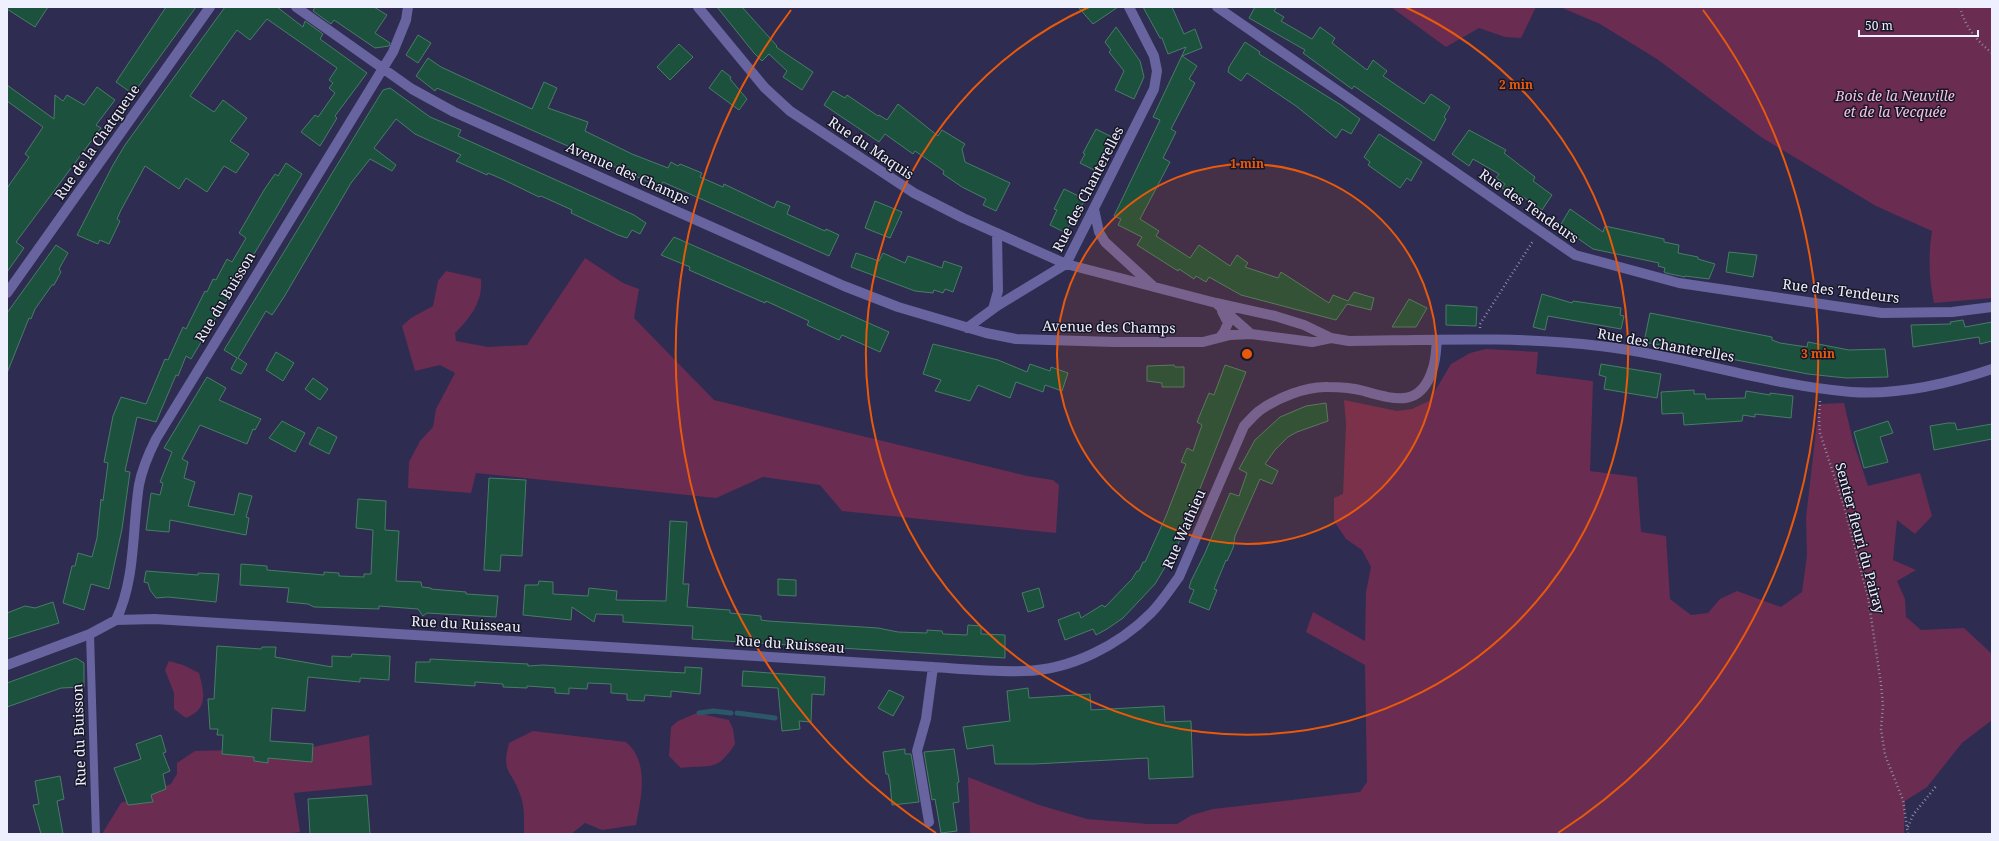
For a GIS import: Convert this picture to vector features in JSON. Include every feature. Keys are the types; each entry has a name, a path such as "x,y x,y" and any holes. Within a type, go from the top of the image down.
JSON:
{"street":[{"name":"Rue de la Chatqueue","path":"7,293 210,7"},
{"name":"Avenue des Champs","path":"296,7 412,89 454,112 844,286 898,307 986,333 1023,339 1203,342 1220,337 1251,334"},
{"name":"Rue du Buisson","path":"116,620 125,596 140,485 144,466 156,439 393,52 406,20 408,7"},
{"name":"Rue du Maquis","path":"698,7 765,88 790,111 914,193 1066,264"},
{"name":"Rue des Chanterelles","path":"1129,7 1154,56 1158,71 1154,88 1066,264 1216,303 1289,320 1331,338 1349,340 1496,341 1601,346 1822,388 1858,392 1906,390 1944,383 1992,368"},
{"name":"Rue des Tendeurs","path":"1217,7 1576,255 1679,283 1882,313 1952,312 1992,307"},
{"path":"1094,209 1099,232 1105,242 1154,287"},
{"path":"993,309 998,285 997,233"},
{"path":"967,328 993,309 1066,264"},
{"path":"1216,303 1224,313 1228,323 1220,337"},
{"name":"Rue des Chanterelles","path":"1216,303 1251,334 1312,342 1331,338"},
{"name":"Rue Wathieu","path":"933,667 1026,671 1067,663 1089,656 1116,641 1152,612 1179,577 1244,426 1259,411 1290,395 1327,387 1363,391 1386,398 1407,398 1416,394 1426,383 1433,367 1437,340"},
{"name":"Rue du Ruisseau","path":"7,665 90,634 116,620 155,619 933,667"},
{"path":"929,822 918,751 926,719 933,667"}],"lane":[{"name":"Rue du Buisson","path":"90,634 96,834"}],"path":[{"path":"1960,7 1963,20 1976,39 1992,53"},
{"path":"1480,324 1526,252"},
{"name":"Sentier fleuri du Pairay","path":"1822,388 1819,417 1820,433 1844,506 1868,598 1881,684 1883,706 1881,729 1885,755 1903,800 1908,834"},
{"path":"1908,828 1913,815 1937,785"}],"green space":[{"path":"1391,7 1536,7 1521,38 1505,37 1479,28 1446,47"},
{"name":"Bois de la Neuville et de la Vecquée","path":"1560,7 1992,7 1992,298 1934,303 1930,267 1932,231 1876,206 1761,137 1657,59 1600,24"},
{"path":"585,258 623,283 639,289 634,318 714,400 1027,476 1053,480 1059,485 1056,533 842,511 820,485 763,477 716,498 476,473 471,493 408,488 409,462 420,441 433,427 436,409 455,373 440,365 415,371 402,326 411,318 433,306 438,281 446,271 481,279 478,302 466,321 455,333 456,341 488,347 527,345"},
{"path":"1486,349 1538,352 1536,374 1593,381 1590,471 1637,477 1641,532 1666,536 1670,599 1691,615 1708,613 1720,599 1737,591 1781,607 1802,592 1807,555 1806,518 1819,404 1844,403 1853,441 1868,486 1920,473 1932,516 1915,534 1897,520 1893,560 1916,570 1897,581 1905,599 1906,617 1921,630 1964,628 1992,654 1992,720 1962,743 1927,787 1905,801 1904,834 970,834 968,777 1039,805 1087,819 1148,824 1177,824 1192,815 1213,809 1360,792 1367,782 1365,665 1306,632 1313,612 1365,641 1366,592 1371,567 1362,550 1346,539 1334,521 1334,498 1343,494 1346,424 1344,400 1397,411 1412,409 1429,401 1451,364 1470,353"},
{"path":"169,661 183,665 199,673 203,693 202,705 198,710 186,718 174,709 174,693 165,670"},
{"path":"697,713 729,720 733,729 735,744 723,759 717,763 706,766 681,768 669,756 671,727 678,721"},
{"path":"533,731 626,742 634,750 641,770 642,781 640,803 636,825 602,830 585,823 571,834 524,834 522,799 508,770 506,760 509,743"},
{"path":"369,735 372,785 294,793 300,832 284,834 102,834 121,803 171,784 177,774 177,763 195,751 233,750 290,752"}],"building":[{"path":"7,7 48,7 35,27 7,9"},
{"path":"166,7 196,7 133,94 116,82"},
{"path":"225,7 277,7 303,27 305,21 323,34 320,39 367,73 335,116 337,118 320,146 301,132 315,115 318,117 335,93 329,88 333,83 329,80 337,68 267,19 250,40 237,30 190,96 214,112 223,100 247,118 230,141 249,154 236,173 224,166 207,192 186,178 179,189 145,166 121,210 117,219 120,221 109,244 100,240 98,244 77,235 125,145"},
{"path":"315,7 374,7 387,15 375,33 390,43 389,46 375,48 334,20 331,24 313,11"},
{"path":"717,7 742,7 777,46 776,47 813,72 802,90 783,77 787,71 769,54 762,61"},
{"path":"1078,7 1118,7 1093,24"},
{"path":"1143,7 1172,7 1184,34 1195,29 1202,48 1182,56 1197,66 1189,79 1195,83 1171,129 1176,132 1163,158 1170,162 1140,219 1159,231 1156,236 1190,258 1199,245 1230,266 1237,255 1248,263 1245,267 1278,278 1281,272 1329,303 1333,295 1348,301 1354,292 1374,298 1371,310 1347,304 1336,320 1241,295 1209,277 1206,282 1196,276 1194,279 1179,269 1178,271 1137,245 1142,237 1118,225 1121,219 1114,216 1160,120 1153,117 1186,47 1168,54 1162,38 1160,38"},
{"path":"1255,7 1277,7 1274,11 1284,17 1281,21 1312,39 1320,27 1335,38 1332,43 1367,70 1373,60 1387,71 1383,76 1424,104 1431,94 1450,107 1444,117 1446,119 1434,141 1354,86 1352,89 1303,53 1305,50 1249,18"},
{"path":"1116,27 1140,61 1144,77 1134,99 1115,90 1124,71 1109,52 1111,50 1105,42"},
{"path":"418,35 431,43 418,63 406,55"},
{"path":"1245,42 1260,52 1259,54 1341,105 1360,119 1351,134 1342,129 1336,138 1296,106 1247,73 1241,81 1228,72 1229,67"},
{"path":"679,44 693,57 670,80 657,67"},
{"path":"428,58 441,67 532,109 544,82 557,88 548,108 588,122 585,131 632,154 668,168 671,162 678,166 680,164 702,173 700,177 723,187 724,184 774,208 777,201 790,206 787,214 825,231 826,229 839,235 829,256 663,182 660,187 437,88 435,91 416,76"},
{"path":"722,70 731,77 730,79 747,99 739,110 709,88"},
{"path":"7,85 54,119 55,95 63,101 67,95 84,105 97,87 115,100 96,125 101,128 16,242 24,248 7,272 7,188 29,157 25,154 43,127 7,101"},
{"path":"390,88 430,117 461,130 458,136 634,215 646,223 640,234 632,230 627,238 618,235 571,213 572,210 541,196 539,197 488,173 487,175 456,161 461,155 415,134 396,119 374,148 396,165 392,171 370,159 351,183 272,315 266,311 238,358 247,364 241,374 231,369 237,358 224,350 383,90"},
{"path":"833,91 845,98 847,95 878,116 879,115 887,120 898,104 938,136 942,130 965,144 962,149 965,162 1010,183 996,211 983,205 986,199 962,187 943,174 944,171 915,151 913,154 885,134 879,142 824,105"},
{"path":"1096,129 1114,138 1098,172 1080,163 1085,154 1083,153"},
{"path":"1469,130 1506,150 1504,153 1535,177 1533,181 1552,195 1542,210 1522,196 1520,200 1502,188 1505,184 1496,178 1499,174 1473,159 1469,166 1452,154"},
{"path":"1379,134 1422,162 1411,181 1407,178 1400,188 1368,165 1370,162 1364,157"},
{"path":"286,163 302,174 191,359 186,356 178,376 176,375 156,422 137,417 125,471 130,472 122,529 109,589 91,584 84,610 63,603 72,566 75,566 78,553 92,557 97,538 101,499 103,501 108,463 104,462 113,416 121,397 146,404 165,359 168,360 183,327 186,329 205,291 207,292 213,279 216,280 227,259 232,262 246,238 239,233 264,190 275,174 278,176"},
{"path":"1064,189 1085,199 1075,219 1064,232 1050,225 1057,210 1054,209"},
{"path":"875,201 902,212 890,238 865,228"},
{"path":"1570,209 1603,232 1605,226 1664,239 1664,242 1679,245 1678,253 1698,257 1698,259 1715,264 1709,279 1685,277 1666,273 1664,272 1665,268 1658,266 1659,263 1593,249 1560,226"},
{"path":"674,237 889,332 880,352 842,335 839,340 807,325 809,321 766,301 765,303 689,270 690,267 661,255"},
{"path":"56,245 68,253 59,269 61,272 54,285 52,285 35,309 31,319 29,318 7,373 7,313"},
{"path":"1729,252 1757,255 1753,277 1726,272"},
{"path":"856,253 879,261 883,253 905,263 908,256 942,268 944,261 962,267 953,292 945,289 943,293 934,290 933,293 915,291 851,267"},
{"path":"1542,294 1572,303 1573,301 1621,308 1620,315 1624,316 1621,329 1548,316 1545,330 1533,327"},
{"path":"1409,299 1427,308 1416,327 1392,327"},
{"path":"1446,305 1477,307 1476,326 1446,325"},
{"path":"1650,313 1772,337 1772,340 1780,343 1807,347 1808,342 1849,350 1885,349 1888,377 1846,378 1808,374 1644,342"},
{"path":"1963,320 1965,327 1992,322 1992,341 1980,344 1979,337 1913,347 1911,325 1951,324 1950,322"},
{"path":"933,344 998,360 1027,372 1030,364 1050,371 1051,367 1068,373 1062,391 1045,385 1043,392 1016,382 1010,398 978,385 970,401 935,391 941,380 923,374"},
{"path":"276,352 294,363 283,381 266,370"},
{"path":"1601,364 1661,374 1657,398 1604,389 1606,377 1599,375"},
{"path":"1174,365 1175,367 1184,367 1184,387 1162,387 1162,383 1147,381 1147,366"},
{"path":"1225,365 1246,372 1177,547 1155,584 1123,618 1096,635 1093,629 1065,640 1058,620 1079,612 1081,618 1102,605 1105,607 1132,579 1137,571 1139,571 1143,562 1145,562 1166,516 1186,464 1181,462 1187,448 1193,451 1202,425 1197,422 1209,393 1214,395"},
{"path":"207,377 226,388 219,400 261,419 255,430 253,429 247,444 200,425 182,459 188,462 184,478 195,482 188,506 234,515 239,493 252,496 246,517 249,518 246,535 170,520 169,532 146,530 151,493 160,495 163,483 160,482 172,452 164,448"},
{"path":"313,378 328,389 320,400 305,389"},
{"path":"1694,390 1694,394 1705,394 1706,399 1745,398 1746,391 1770,395 1770,393 1793,396 1791,418 1755,414 1755,417 1743,415 1742,421 1684,425 1683,413 1662,414 1661,392"},
{"path":"1326,403 1328,421 1297,432 1288,437 1275,450 1265,464 1278,471 1272,484 1260,479 1235,536 1233,548 1227,561 1226,560 1214,589 1217,590 1209,610 1189,602 1194,590 1189,588 1191,581 1205,553 1230,493 1239,496 1247,473 1239,469 1255,440 1280,417 1306,406"},
{"path":"282,421 305,433 295,452 269,438"},
{"path":"1888,421 1893,433 1880,437 1888,462 1864,468 1854,432"},
{"path":"1955,423 1957,430 1992,424 1992,439 1934,450 1930,426"},
{"path":"318,427 337,437 329,454 309,444"},
{"path":"489,478 526,480 522,556 501,555 500,571 484,570"},
{"path":"358,499 386,501 385,530 399,531 396,581 421,582 422,587 431,589 466,592 466,594 498,596 496,617 427,613 423,616 418,609 379,606 379,609 314,607 308,604 287,602 289,588 240,585 241,564 267,566 267,570 324,575 324,572 339,573 339,576 364,577 364,574 371,574 373,530 356,528"},
{"path":"670,521 687,522 683,584 689,584 687,607 730,610 730,613 761,616 761,620 768,621 878,628 898,632 927,633 927,630 942,631 943,634 967,635 968,625 981,626 981,634 1005,635 1005,658 692,639 693,626 623,622 623,615 596,614 594,622 572,607 571,620 523,615 525,585 538,585 539,581 553,582 553,594 588,596 589,588 617,591 616,600 666,601"},
{"path":"146,571 198,575 198,573 219,574 216,602 168,597 156,598 150,590 148,583 144,582"},
{"path":"778,579 796,580 796,596 778,595"},
{"path":"1039,588 1044,607 1028,612 1022,593"},
{"path":"53,602 59,623 7,639 7,613 25,606 35,608"},
{"path":"217,646 261,649 262,647 276,647 275,657 332,667 332,656 351,657 352,654 390,656 389,680 360,678 360,682 308,677 305,711 272,708 270,741 313,744 312,762 268,758 268,763 254,761 254,757 222,754 223,735 217,735 218,729 210,729 208,699 214,699"},
{"path":"76,658 84,663 84,687 61,688 7,707 7,683"},
{"path":"430,659 528,664 528,666 543,665 685,673 685,667 702,668 700,694 671,691 671,697 645,695 644,701 627,700 627,694 611,693 611,684 588,683 587,689 569,688 569,694 555,693 555,688 527,686 527,688 503,687 503,684 475,682 475,686 415,682 416,662 430,662"},
{"path":"743,671 825,677 824,695 812,694 811,722 799,721 800,729 782,731 778,688 742,686"},
{"path":"1028,688 1029,698 1090,694 1091,710 1164,706 1165,722 1191,721 1193,777 1149,779 1148,758 1034,764 995,764 993,745 967,749 963,727 1010,721 1007,691"},
{"path":"889,690 904,697 893,716 878,708"},
{"path":"161,735 166,752 163,753 170,771 163,774 166,789 151,795 153,802 128,805 114,768 141,759 136,744"},
{"path":"905,749 905,754 911,754 919,802 892,805 890,782 888,774 886,774 883,752"},
{"path":"954,749 959,782 957,783 959,802 953,803 957,831 941,833 935,799 932,800 924,752"},
{"path":"60,776 64,799 57,801 63,834 41,834 33,805 39,804 35,781"},
{"path":"367,795 370,834 310,834 308,799"}],"waterway":[{"path":"699,713 713,711 731,713"},
{"path":"737,713 775,718"}]}
